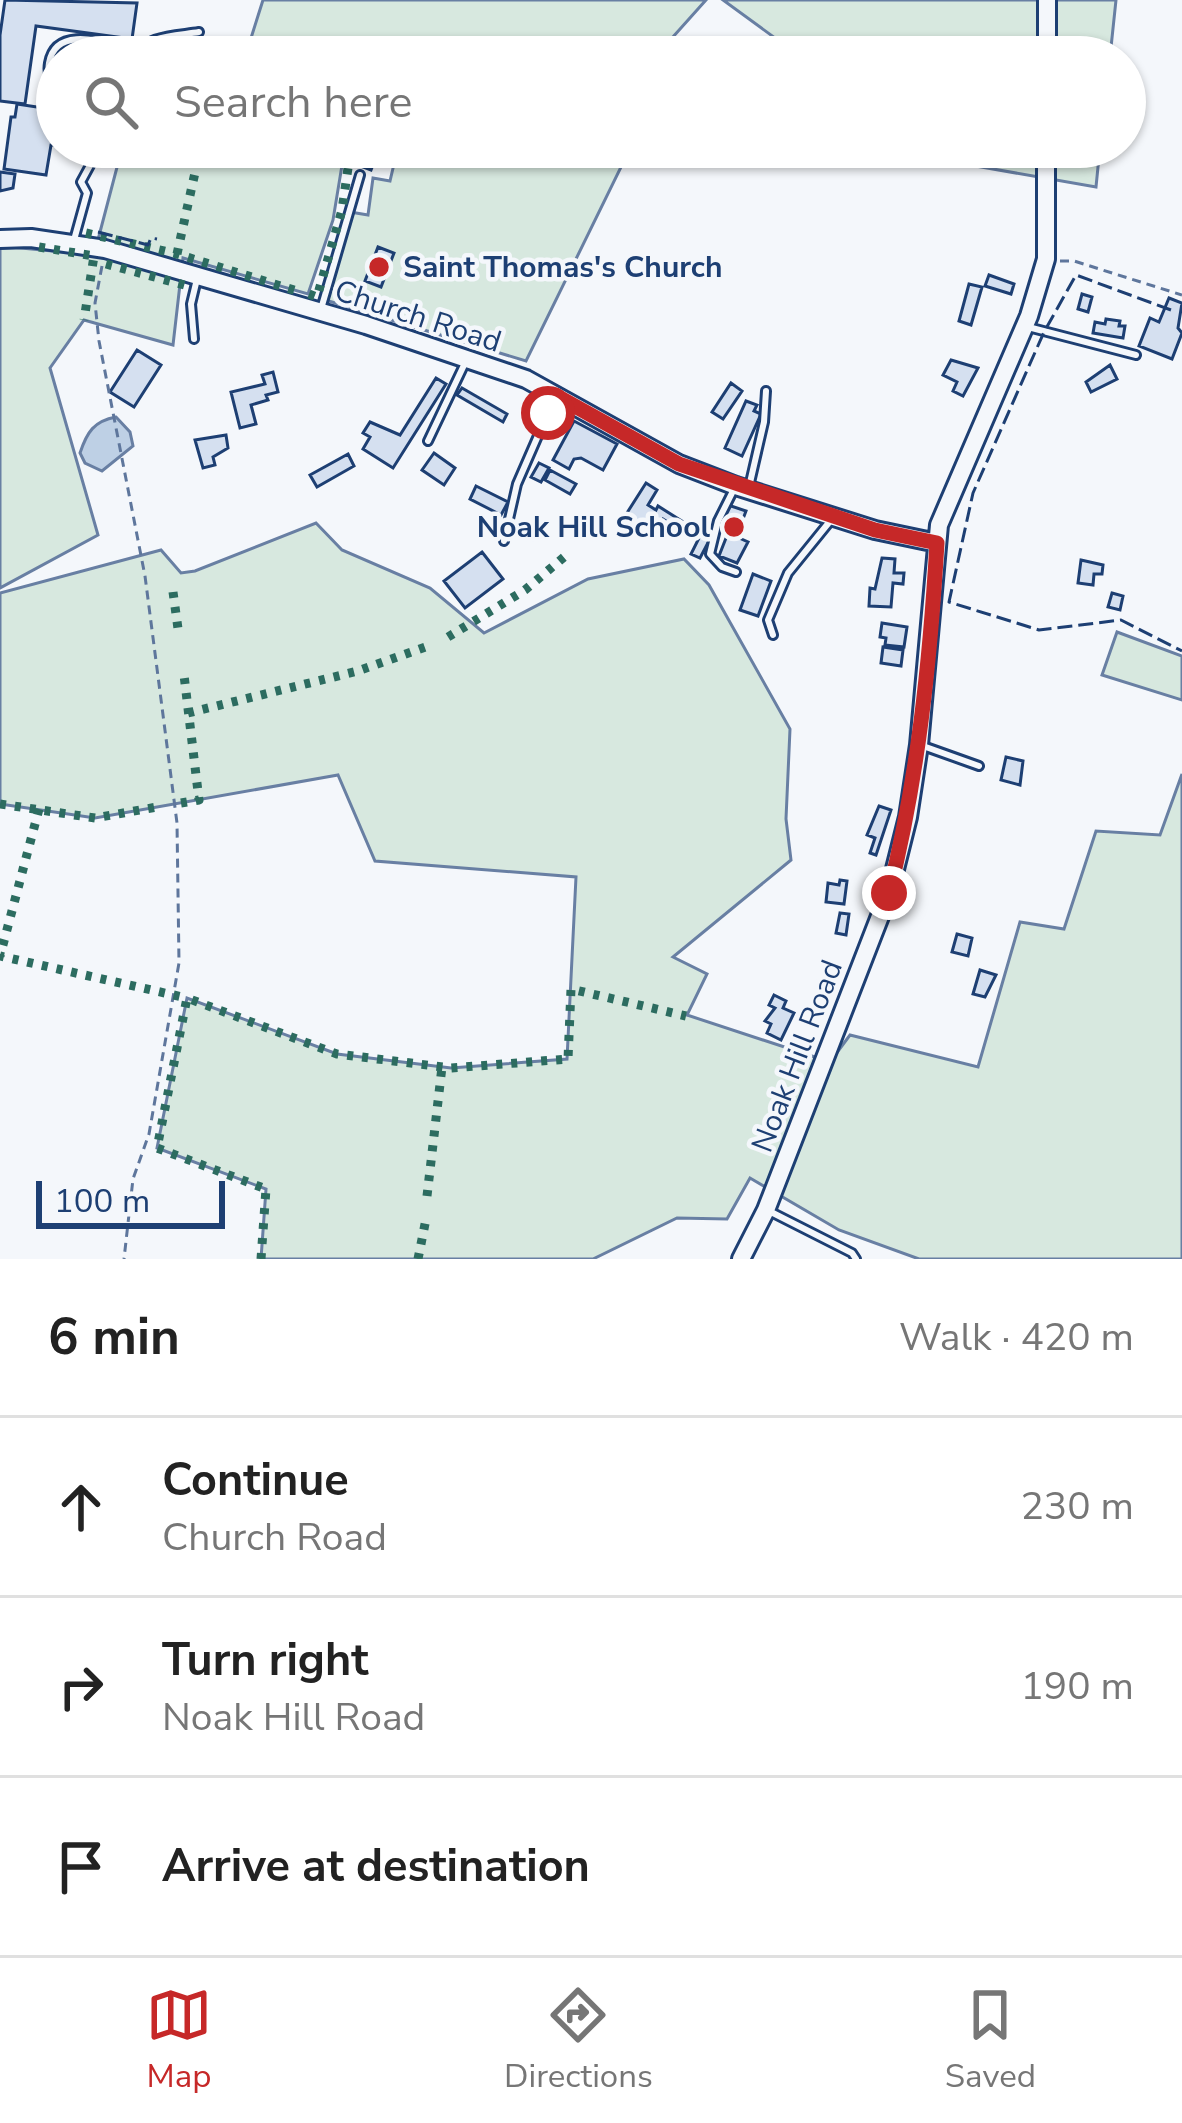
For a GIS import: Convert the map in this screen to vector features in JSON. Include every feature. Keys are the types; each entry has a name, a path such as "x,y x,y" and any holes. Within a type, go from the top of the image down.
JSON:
{"street":[{"path":"1047,0 1047,36"},
{"name":"Noak Hill Road","path":"741,1259 766,1210 889,893 919,745 939,525 1024,326 1046,253 1046,168"},
{"name":"Church Road","path":"0,238 104,250 467,359 526,380 679,464 833,517 937,543"}],"lane":[{"path":"175,36 199,32"},
{"path":"73,244 87,193 81,182 89,168"},
{"path":"320,312 360,175"},
{"path":"194,339 192,293 198,275"},
{"path":"1024,326 1136,355"},
{"path":"428,441 467,359"},
{"path":"736,572 722,567 710,554 718,521 742,488 764,422 766,392"},
{"path":"504,541 517,484 555,395"},
{"path":"773,634 768,620 781,586 833,517"},
{"path":"919,745 979,766"},
{"path":"766,1210 856,1259"}],"path":[{"path":"104,250 95,303 99,341 146,576 178,846 179,963 149,1135 133,1179 124,1259"},
{"path":"1046,253 1182,296"}],"shaded area":[{"path":"263,0 706,0 674,36 252,36"},
{"path":"723,0 1116,0 1112,36 772,36"},
{"path":"117,168 342,168 333,220 308,294 183,258 173,345 84,320 50,368 98,535 0,588 0,246 94,255"},
{"path":"393,168 621,168 526,361 322,299 350,212 368,215 373,178 390,181"},
{"path":"987,168 1098,168 1096,187"},
{"path":"316,523 342,550 430,588 484,633 588,579 684,559 709,585 790,729 786,819 791,860 673,957 707,974 687,1015 830,1062 850,1035 978,1067 1020,922 1064,929 1096,831 1160,835 1182,774 1182,1259 919,1259 839,1230 750,1178 727,1219 677,1218 593,1259 261,1259 266,1189 157,1148 187,998 337,1054 451,1068 567,1059 576,877 375,861 338,775 95,818 0,804 0,593 161,550 181,573 195,571"},
{"path":"1117,632 1182,656 1182,700 1102,675"}],"water":[{"path":"116,417 130,432 133,446 102,471 85,463 80,453 92,429"}],"building":[{"path":"5,0 137,3 132,36 36,26 25,104 0,101"},
{"path":"17,104 36,107 36,168 47,168 46,175 4,169 11,117 15,117"},
{"path":"0,172 15,174 13,188 0,191"},
{"name":"Saint Thomas's Church","path":"378,247 394,253 381,287 365,281"},
{"path":"989,275 1014,284 1011,294 985,286"},
{"path":"969,284 982,287 971,325 959,321"},
{"path":"1082,294 1092,297 1088,312 1078,309"},
{"path":"1169,298 1182,303 1178,328 1182,333 1172,359 1139,346 1150,318 1159,322"},
{"path":"1106,319 1125,326 1123,338 1093,333 1095,322 1105,324"},
{"path":"137,350 161,365 134,407 110,392"},
{"path":"951,360 978,368 963,396 953,391 957,382 943,375"},
{"path":"1110,365 1117,379 1091,392 1086,382"},
{"path":"273,372 278,392 251,405 256,424 240,428 231,392 265,384 262,375"},
{"path":"436,378 446,384 393,468 363,449 370,437 363,433 370,422 400,435"},
{"path":"731,383 742,391 723,419 712,412"},
{"path":"462,388 507,414 503,422 457,395"},
{"path":"746,401 757,405 754,411 761,414 742,456 725,448"},
{"path":"574,421 617,444 603,470 581,458 574,459 569,469 553,460"},
{"path":"226,435 228,448 213,457 215,465 203,468 195,440"},
{"path":"434,453 455,468 444,485 422,470"},
{"path":"348,454 354,466 317,487 310,475"},
{"path":"539,463 549,468 541,482 531,477"},
{"path":"550,470 576,484 570,494 545,480"},
{"path":"646,483 657,490 648,505 688,525 683,532 663,519 653,534 625,516"},
{"path":"476,486 508,502 501,515 470,499"},
{"path":"728,505 746,511 737,535 721,526"},
{"path":"702,532 711,537 700,558 691,554"},
{"path":"728,533 748,542 737,563 719,556"},
{"path":"482,552 503,579 465,608 444,581"},
{"path":"882,558 895,559 894,573 904,573 903,584 893,583 891,607 869,606 870,588 875,589"},
{"path":"1081,560 1103,565 1102,574 1094,574 1093,585 1078,583"},
{"path":"753,574 771,581 758,616 740,610"},
{"path":"1112,593 1123,596 1120,610 1108,607"},
{"path":"882,623 907,627 904,647 885,645 886,638 880,637"},
{"path":"883,647 903,650 901,666 881,663"},
{"path":"1006,757 1023,761 1020,785 1001,780"},
{"path":"879,806 891,810 876,855 870,853 875,838 867,835"},
{"path":"840,880 847,881 844,904 826,902 828,883 839,885"},
{"path":"840,913 849,914 846,935 836,933"},
{"path":"957,934 972,938 968,956 952,952"},
{"path":"980,970 996,975 985,997 973,994"},
{"path":"774,995 786,1001 783,1008 794,1013 781,1040 767,1033 771,1024 765,1021 775,1008 769,1005"}],"hedge":[{"path":"177,254 196,168"},
{"path":"309,294 317,297 342,210 348,168"},
{"path":"86,233 177,254 297,291"},
{"path":"39,247 94,256 84,320"},
{"path":"106,264 188,286"},
{"path":"448,637 525,590 570,552"},
{"path":"173,592 179,636"},
{"path":"188,713 358,671 431,645"},
{"path":"181,803 199,800 184,675"},
{"path":"0,804 95,818 157,807"},
{"path":"39,809 0,956 187,998"},
{"path":"261,1259 266,1189 157,1148 187,998 337,1054 451,1068 568,1059 571,989 686,1016"},
{"path":"427,1196 442,1067"},
{"path":"418,1259 426,1219"}],"fence":[{"path":"98,232 148,245 151,238 157,239"},
{"path":"1171,310 1076,275 1044,332 973,493 949,602 1039,630 1121,620 1182,651"}],"place":[{"name":"Saint Thomas's Church","path":"379,267"},
{"name":"Noak Hill School","path":"734,527"}],"route":[{"path":"548,413 555,395 679,464 875,530 937,543 919,745 889,893"}]}
